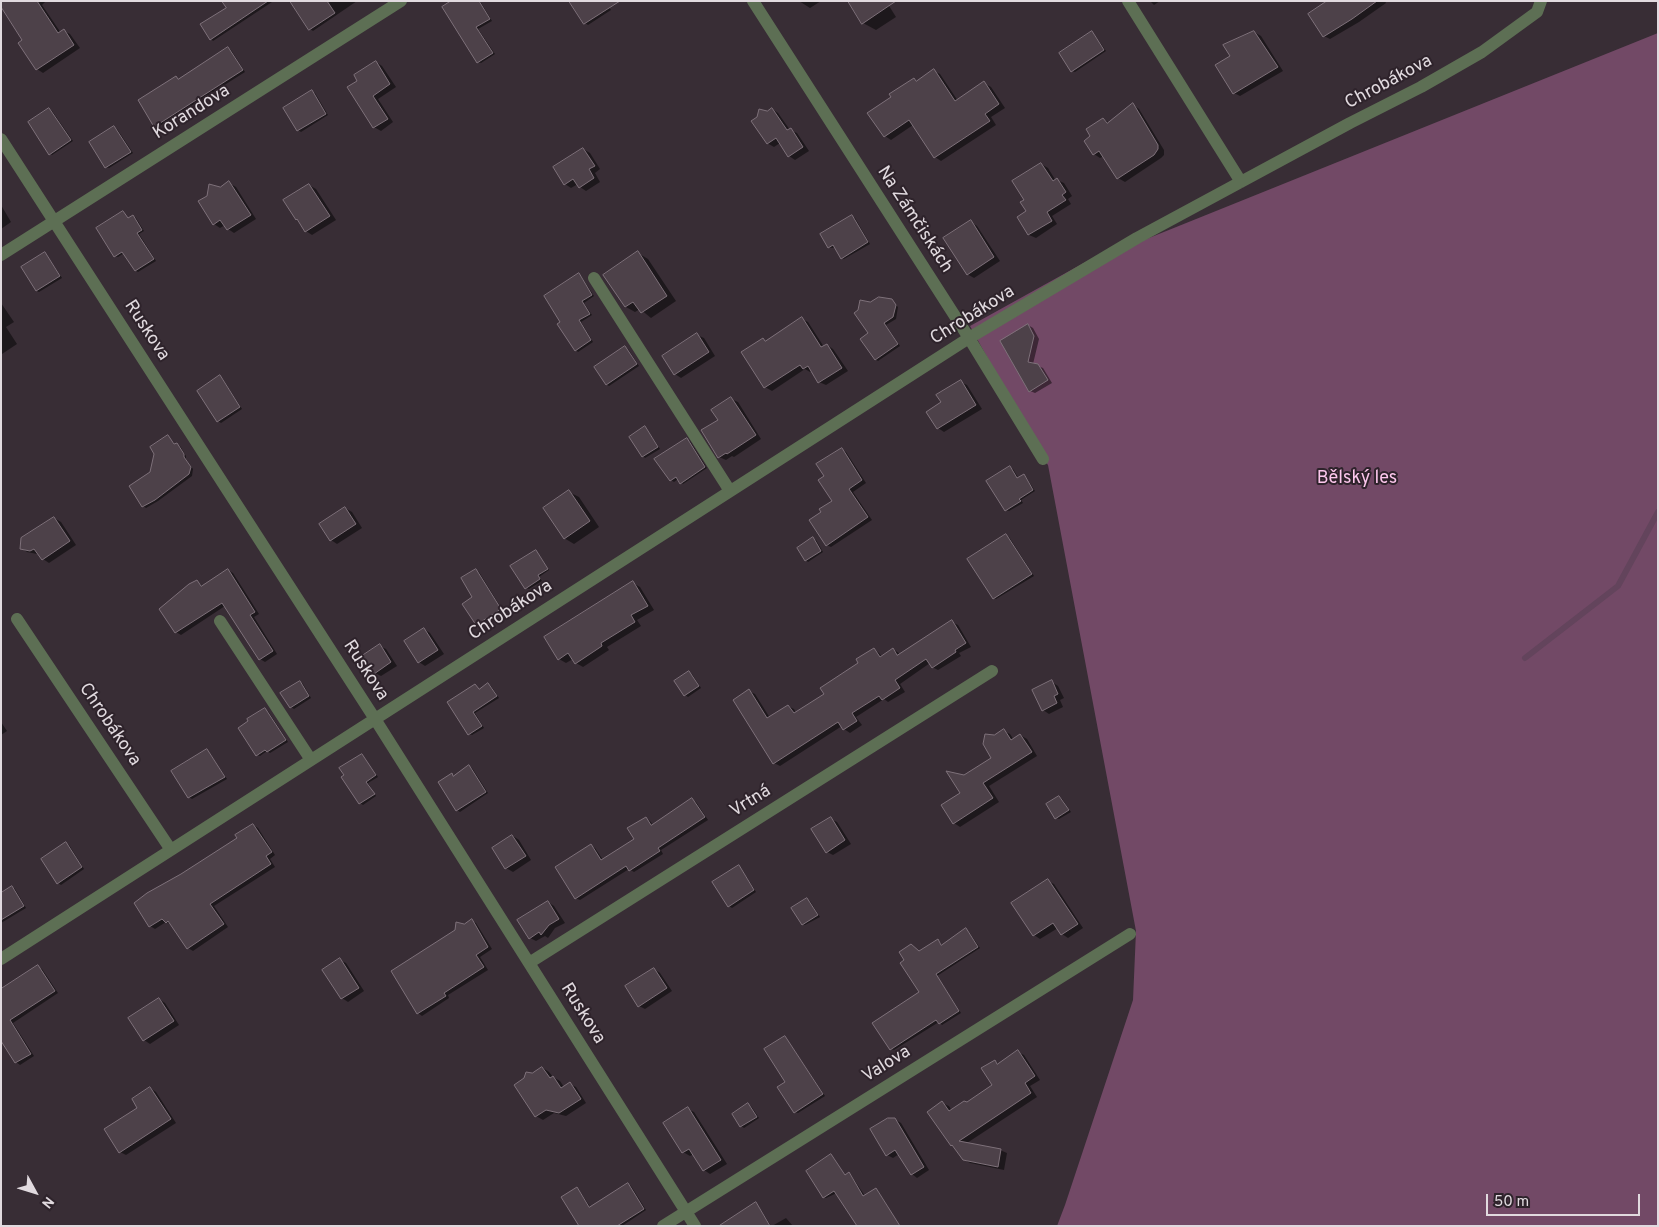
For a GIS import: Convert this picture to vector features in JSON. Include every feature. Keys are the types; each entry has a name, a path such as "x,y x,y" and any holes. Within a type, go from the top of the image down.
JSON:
{"street":[{"name":"Korandova","path":"1,255 401,1"},
{"name":"Na Zámčiskách","path":"753,1 969,338 1043,459"},
{"path":"1128,1 1241,182"},
{"name":"Chrobákova","path":"1,959 969,338 1098,260 1350,123 1421,87 1482,52 1537,12 1540,1"},
{"name":"Ruskova","path":"1,139 375,720 696,1226"},
{"path":"594,278 730,491"},
{"name":"Chrobákova","path":"17,619 171,850"},
{"path":"220,621 311,760"},
{"name":"Vrtná","path":"529,963 992,671"},
{"name":"Valova","path":"663,1226 1130,934"}],"green space":[{"name":"Bělský les","path":"1658,33 1658,1226 1057,1226 1133,1000 1136,931 1048,465 970,326 1127,239 1139,242"}],"building":[{"path":"1,1 37,1 58,33 64,29 74,45 36,70 18,43 22,40 1,7"},
{"path":"222,1 268,1 210,40 200,24 226,8"},
{"path":"290,1 327,1 335,13 309,30"},
{"path":"451,1 479,1 490,19 476,27 493,53 477,63 442,7"},
{"path":"569,1 620,1 584,24"},
{"path":"848,1 896,1 862,24"},
{"path":"1327,1 1377,1 1323,37 1308,14"},
{"path":"1092,31 1104,50 1071,72 1059,53"},
{"path":"1254,31 1278,67 1233,94 1215,65 1230,56 1223,45"},
{"path":"228,47 243,70 154,127 138,100 176,76 178,79"},
{"path":"376,61 390,84 373,96 388,119 373,128 347,87 357,81 354,75"},
{"path":"934,69 955,101 984,81 999,104 985,114 990,121 934,158 909,120 884,137 867,113 891,97 889,94 914,78 916,81"},
{"path":"312,90 326,114 297,131 283,108"},
{"path":"1133,103 1158,145 1158,149 1154,155 1117,179 1099,151 1093,155 1084,141 1090,136 1086,129 1103,118 1107,123"},
{"path":"49,108 71,140 49,155 28,122"},
{"path":"772,108 787,130 791,128 803,147 788,157 776,138 767,144 751,121 757,117 759,109 767,111"},
{"path":"114,126 131,152 105,168 89,142"},
{"path":"583,148 595,166 589,169 594,178 579,188 573,179 564,185 553,167"},
{"path":"1041,163 1053,181 1057,178 1066,192 1062,195 1066,200 1047,212 1052,221 1028,235 1017,217 1026,211 1020,202 1024,200 1012,181"},
{"path":"229,181 251,215 227,230 220,220 213,225 198,201 207,196 209,184 220,187"},
{"path":"309,184 330,216 305,232 283,200"},
{"path":"123,211 128,218 133,215 142,230 137,233 154,259 135,271 122,252 114,257 96,228"},
{"path":"852,215 868,242 841,259 833,245 828,248 820,234"},
{"path":"971,220 994,257 967,275 943,238"},
{"path":"638,251 667,296 641,313 633,302 625,307 603,275"},
{"path":"45,252 60,276 36,291 21,267"},
{"path":"579,273 592,295 582,301 590,314 579,320 591,340 575,351 557,324 560,322 544,296"},
{"path":"879,297 892,299 896,305 893,317 884,323 898,344 875,360 860,339 868,333 854,313 858,310 860,300 870,302"},
{"path":"802,317 821,347 827,344 842,368 818,383 808,366 803,369 800,365 764,388 741,352 763,338 765,341"},
{"path":"1028,324 1034,336 1028,362 1038,364 1048,380 1029,392 1000,341"},
{"path":"697,333 709,352 674,375 662,356"},
{"path":"625,346 637,364 606,385 594,367"},
{"path":"220,375 240,407 217,422 197,391"},
{"path":"961,380 976,405 937,429 926,412 941,402 936,395"},
{"path":"731,397 756,435 718,458 701,430 718,420 711,410"},
{"path":"645,426 658,447 642,457 629,437"},
{"path":"168,435 174,444 177,443 191,467 189,474 155,500 142,507 129,486 150,472 154,454 150,447"},
{"path":"687,438 705,467 680,484 676,477 670,481 654,459"},
{"path":"842,448 862,480 849,489 868,517 826,546 809,520 821,512 819,509 832,501 818,480 824,476 816,464"},
{"path":"1010,466 1017,478 1024,474 1033,490 1019,499 1021,501 1005,511 986,481"},
{"path":"569,490 590,521 564,539 543,508"},
{"path":"345,507 356,524 330,541 319,524"},
{"path":"54,517 70,541 42,560 34,549 30,551 20,549 21,538"},
{"path":"1006,534 1032,574 993,599 967,559"},
{"path":"813,537 821,551 805,561 797,548"},
{"path":"536,550 548,569 538,575 540,579 525,589 510,566"},
{"path":"228,569 255,612 250,615 273,651 259,660 222,603 175,633 159,609 189,584 197,580 201,586"},
{"path":"476,569 501,609 476,625 462,604 472,597 461,578"},
{"path":"633,581 648,606 631,615 635,622 601,643 602,646 575,664 568,653 558,660 544,637"},
{"path":"952,620 966,643 955,650 956,652 932,668 926,659 895,680 900,688 882,700 879,696 852,713 857,721 843,730 838,722 773,764 733,700 749,689 767,718 788,705 794,713 824,694 820,688 858,663 856,659 874,648 880,657 893,648 897,655"},
{"path":"424,628 438,650 418,663 404,641"},
{"path":"380,644 391,662 374,674 362,656"},
{"path":"689,671 699,686 684,696 674,681"},
{"path":"1052,680 1058,694 1054,696 1057,703 1042,711 1032,690"},
{"path":"300,681 309,696 290,708 280,693"},
{"path":"488,683 497,696 473,712 482,726 468,735 447,702 475,684 479,689"},
{"path":"265,708 286,740 267,752 265,750 256,756 238,728 248,721 247,719"},
{"path":"1004,729 1011,740 1020,734 1032,752 983,783 993,798 953,824 941,805 960,793 946,771 964,775 991,758 983,744 985,734 994,735"},
{"path":"207,749 225,777 188,798 171,771"},
{"path":"362,754 376,775 366,782 375,794 359,804 341,777 344,775 339,768"},
{"path":"469,765 486,792 456,811 438,782 452,773 453,776"},
{"path":"1059,796 1069,810 1055,819 1046,804"},
{"path":"692,798 705,817 658,848 660,851 629,871 626,866 575,899 555,867 591,844 601,860 634,839 627,828 646,817 651,825"},
{"path":"831,817 845,840 826,853 811,829"},
{"path":"253,824 272,852 266,856 271,864 210,904 224,924 187,949 168,921 166,923 162,919 149,927 134,903 147,893 181,874 237,838 235,835"},
{"path":"512,835 526,856 505,869 492,848"},
{"path":"66,842 82,867 57,884 41,859"},
{"path":"739,865 754,890 728,907 712,882"},
{"path":"1048,879 1078,924 1061,935 1053,923 1033,936 1011,903"},
{"path":"12,886 24,906 1,920 1,893"},
{"path":"807,898 818,915 802,925 791,908"},
{"path":"548,901 559,919 549,925 541,935 539,932 529,939 517,920"},
{"path":"472,919 488,947 476,955 484,967 444,993 446,996 417,1014 391,971 455,930 456,922 464,924"},
{"path":"966,928 978,947 936,974 959,1011 939,1024 936,1020 890,1050 872,1023 919,992 900,963 904,960 899,952 911,944 919,951 938,939 941,945"},
{"path":"340,958 359,988 341,999 322,970"},
{"path":"38,965 55,991 10,1020 31,1054 15,1063 1,1041 1,989"},
{"path":"654,968 667,988 638,1007 625,986"},
{"path":"159,998 174,1021 143,1041 128,1018"},
{"path":"785,1036 823,1094 794,1113 777,1087 785,1082 764,1049"},
{"path":"1018,1050 1035,1076 1025,1083 1031,1093 959,1141 1001,1149 998,1167 963,1160 927,1112 942,1101 949,1111 964,1101 967,1102 992,1085 981,1068 995,1060 997,1064"},
{"path":"542,1067 550,1078 553,1076 561,1088 570,1082 581,1099 559,1113 546,1110 535,1117 514,1085 524,1078 526,1072 532,1073"},
{"path":"150,1087 171,1119 119,1153 104,1129 137,1108 132,1099"},
{"path":"748,1103 757,1117 740,1127 732,1114"},
{"path":"688,1107 721,1160 703,1171 689,1149 682,1153 663,1123"},
{"path":"888,1118 895,1118 924,1167 911,1175 895,1150 886,1156 870,1129"},
{"path":"831,1154 845,1175 849,1172 863,1196 876,1188 900,1226 857,1226 834,1191 823,1198 806,1171"},
{"path":"628,1183 644,1209 617,1226 579,1226 561,1197 577,1187 589,1207"},
{"path":"756,1202 770,1226 719,1226"}],"waterway":[{"path":"1525,658 1618,586 1658,512"}]}
